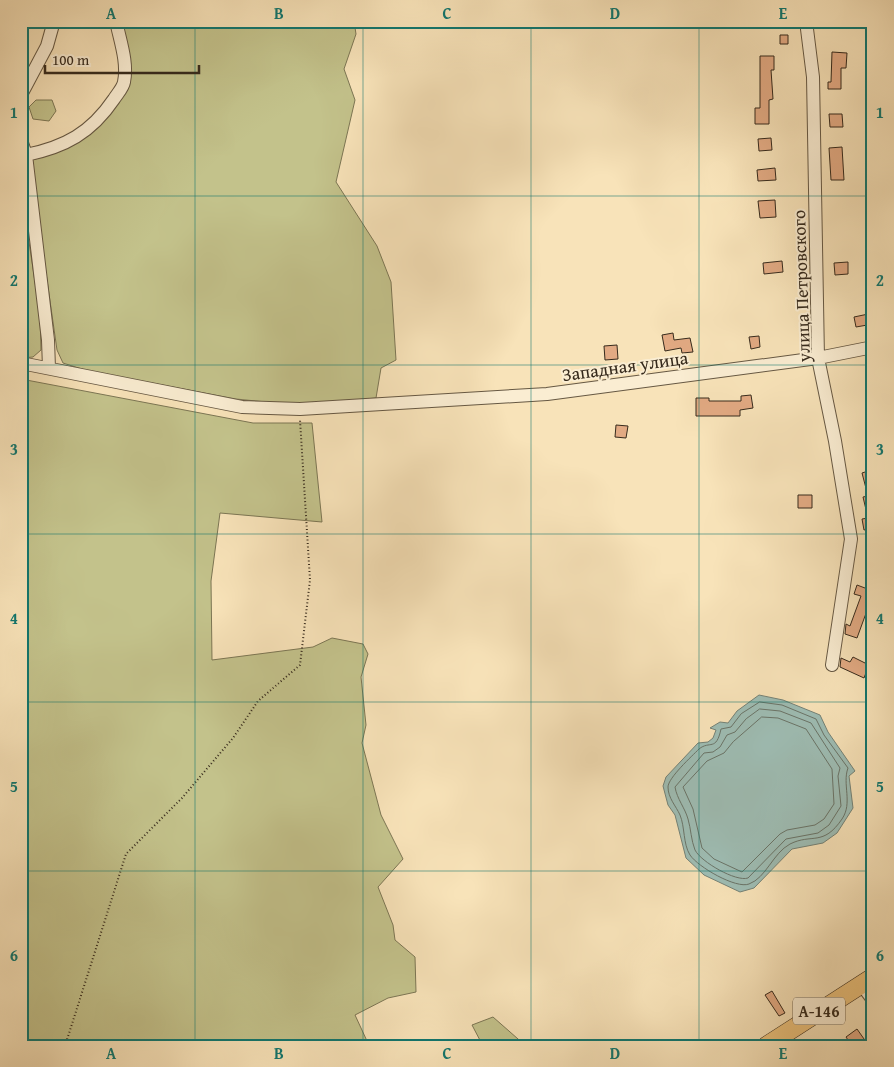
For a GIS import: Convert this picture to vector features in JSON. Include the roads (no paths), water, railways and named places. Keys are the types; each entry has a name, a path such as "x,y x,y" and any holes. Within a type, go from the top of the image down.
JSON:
{"highway":[{"name":"А-146","path":"766,1046 867,980"}],"street":[{"path":"21,95 43,54 54,21"},
{"path":"26,155 52,150 80,135 111,103 124,84 125,60 116,21"},
{"name":"улица Петровского","path":"806,21 813,77 818,358 836,442 851,540 832,665"},
{"path":"21,140 26,155 48,340 49,368"},
{"name":"Западная улица","path":"21,363 242,406 300,409 547,394 818,358 873,347"},
{"path":"867,980 873,1000"}],"water":[{"path":"759,695 783,700 820,715 828,732 855,771 849,776 853,808 837,833 823,843 792,849 754,888 740,892 704,875 686,858 675,815 668,805 663,786 666,777 698,743 708,742 713,738 716,730 710,728 720,722 728,723 737,711"}]}
